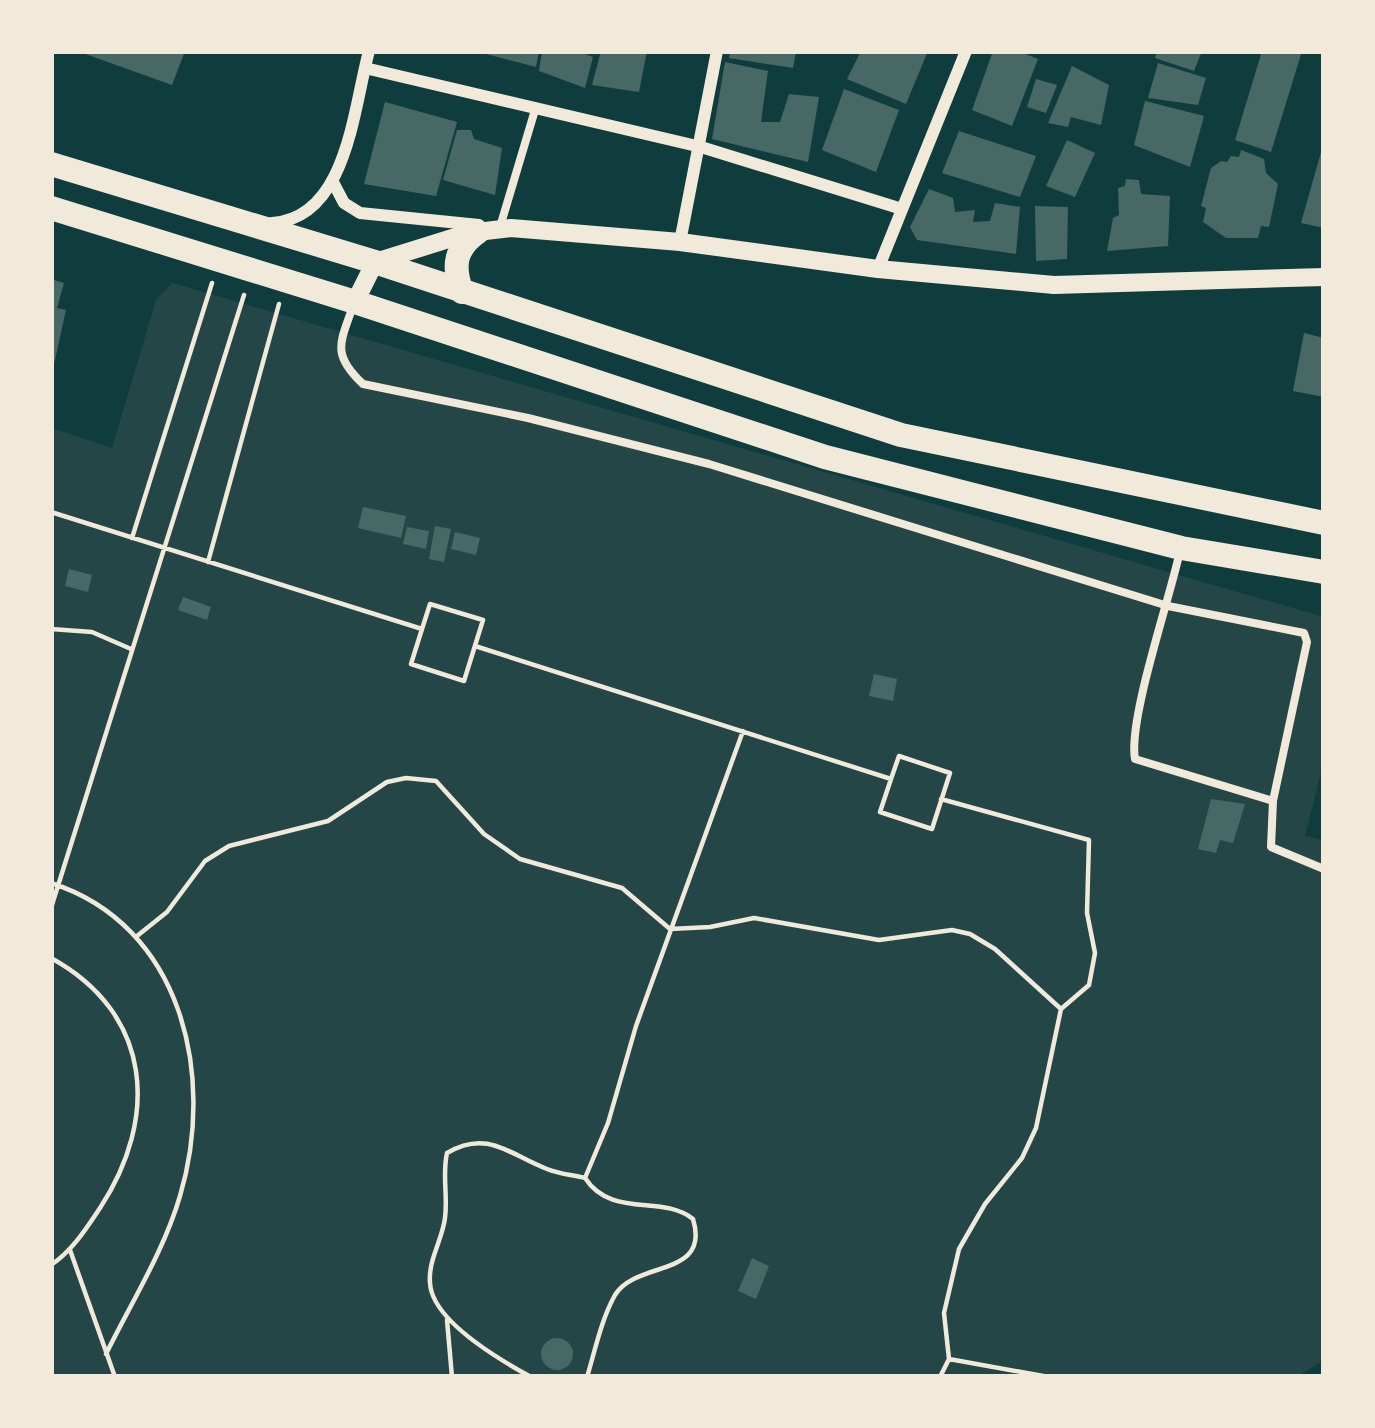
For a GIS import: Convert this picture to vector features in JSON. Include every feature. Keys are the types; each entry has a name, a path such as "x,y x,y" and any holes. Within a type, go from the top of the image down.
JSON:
{"main road":[{"path":"51,164 375,262 901,435 1324,524"},
{"path":"51,208 355,302 825,457 1181,548 1324,572"},
{"path":"462,292 456,262 461,247 496,229"}],"street":[{"path":"250,223 294,220 315,208 334,184 369,51"},
{"path":"680,242 717,51"},
{"path":"878,269 966,51"},
{"path":"364,68 701,147 902,209"},
{"path":"334,184 344,203 360,213 496,229 680,242 878,269 1054,285 1324,277"},
{"path":"355,302 375,262 496,229"}],"lane":[{"path":"496,229 535,110"},
{"path":"355,302 339,350 344,368 363,384 528,418 709,464 1168,606 1304,633 1307,642 1273,801 1271,847 1324,869"},
{"path":"1181,548 1133,746 1135,760 1273,801"}],"path":[{"path":"132,538 219,260"},
{"path":"51,908 252,270"},
{"path":"208,562 286,281"},
{"path":"51,512 422,629"},
{"path":"430,604 483,620 464,681 411,664 422,629 430,604"},
{"path":"51,629 92,632 132,650"},
{"path":"475,646 891,778"},
{"path":"585,1178 743,731"},
{"path":"898,756 950,772 932,829 880,812 891,778 898,756"},
{"path":"137,936 167,912 205,861 229,846 328,821 387,782 406,778 436,781 484,834 520,859 622,888 670,929 754,918 879,940 952,930 970,934 995,949 1061,1009"},
{"path":"940,1377 949,1359 944,1313 959,1249 985,1204 1022,1158 1036,1128 1061,1009 1089,985 1095,952 1088,913 1089,840 941,799"},
{"path":"55,884 100,904 137,936 166,982 187,1041 194,1105 188,1170 166,1232 106,1354"},
{"path":"51,958 100,997 125,1036 139,1078 140,1104 129,1153 107,1197 70,1250 51,1264"},
{"path":"452,1377 447,1320 430,1282 446,1212 443,1171 448,1153 464,1143 480,1142 500,1146 549,1170 585,1178 594,1191 609,1198 685,1212 693,1219 698,1233 691,1252 672,1268 648,1271 616,1293 586,1377"},
{"path":"70,1250 115,1377"},
{"path":"447,1320 531,1377"},
{"path":"949,1359 1048,1377"}],"shaded area":[{"path":"172,283 1324,617 1324,761 1305,836 1324,840 1324,1360 1296,1377 51,1377 51,428 112,448 156,300"}],"building":[{"path":"77,51 185,51 172,85"},
{"path":"475,51 539,51 536,67"},
{"path":"542,51 577,51 593,57 585,88 539,71"},
{"path":"601,51 647,51 639,92 592,85"},
{"path":"730,51 796,51 793,68 729,58"},
{"path":"861,51 928,51 906,104 847,79"},
{"path":"993,51 1018,51 1038,59 1012,126 972,110"},
{"path":"1157,51 1202,51 1194,71 1155,58"},
{"path":"1262,51 1302,51 1271,152 1235,140"},
{"path":"725,62 768,71 761,122 780,122 789,94 819,97 808,162 712,139"},
{"path":"1158,63 1206,78 1198,105 1148,98"},
{"path":"1072,66 1109,85 1101,125 1071,117 1068,127 1048,123"},
{"path":"1036,79 1057,85 1046,113 1027,107"},
{"path":"844,89 899,110 876,172 822,150"},
{"path":"1145,101 1204,116 1190,167 1134,145"},
{"path":"385,102 457,122 436,196 364,184"},
{"path":"457,130 471,130 474,139 502,148 495,195 443,180"},
{"path":"959,131 1036,156 1020,197 942,173"},
{"path":"1067,140 1095,153 1075,197 1046,186"},
{"path":"1324,145 1324,228 1301,223"},
{"path":"1241,150 1264,159 1266,173 1278,184 1269,227 1261,226 1258,238 1226,238 1203,222 1206,208 1201,206 1211,168 1231,156 1239,157"},
{"path":"1126,179 1139,180 1141,194 1170,196 1168,246 1107,251 1113,218 1119,215 1118,188 1125,186"},
{"path":"929,189 953,198 955,212 975,210 973,222 990,221 995,203 1020,207 1016,254 917,240 910,227"},
{"path":"1035,206 1068,207 1067,259 1036,261"},
{"path":"51,279 64,283 57,308 66,310 53,369"},
{"path":"1304,333 1324,338 1324,397 1293,391"},
{"path":"363,507 406,516 401,538 358,528"},
{"path":"435,526 451,529 444,562 429,559"},
{"path":"407,527 429,531 426,549 403,544"},
{"path":"455,532 480,538 476,555 451,549"},
{"path":"69,569 92,575 88,592 65,586"},
{"path":"183,597 211,607 207,620 178,610"},
{"path":"874,674 897,679 893,701 869,696"},
{"path":"1211,799 1245,804 1233,843 1220,840 1216,853 1198,849"},
{"path":"752,1258 769,1266 756,1299 738,1291"},
{"path":"557,1338 568,1343 573,1354 568,1365 557,1370 546,1365 541,1354 546,1343"}]}
